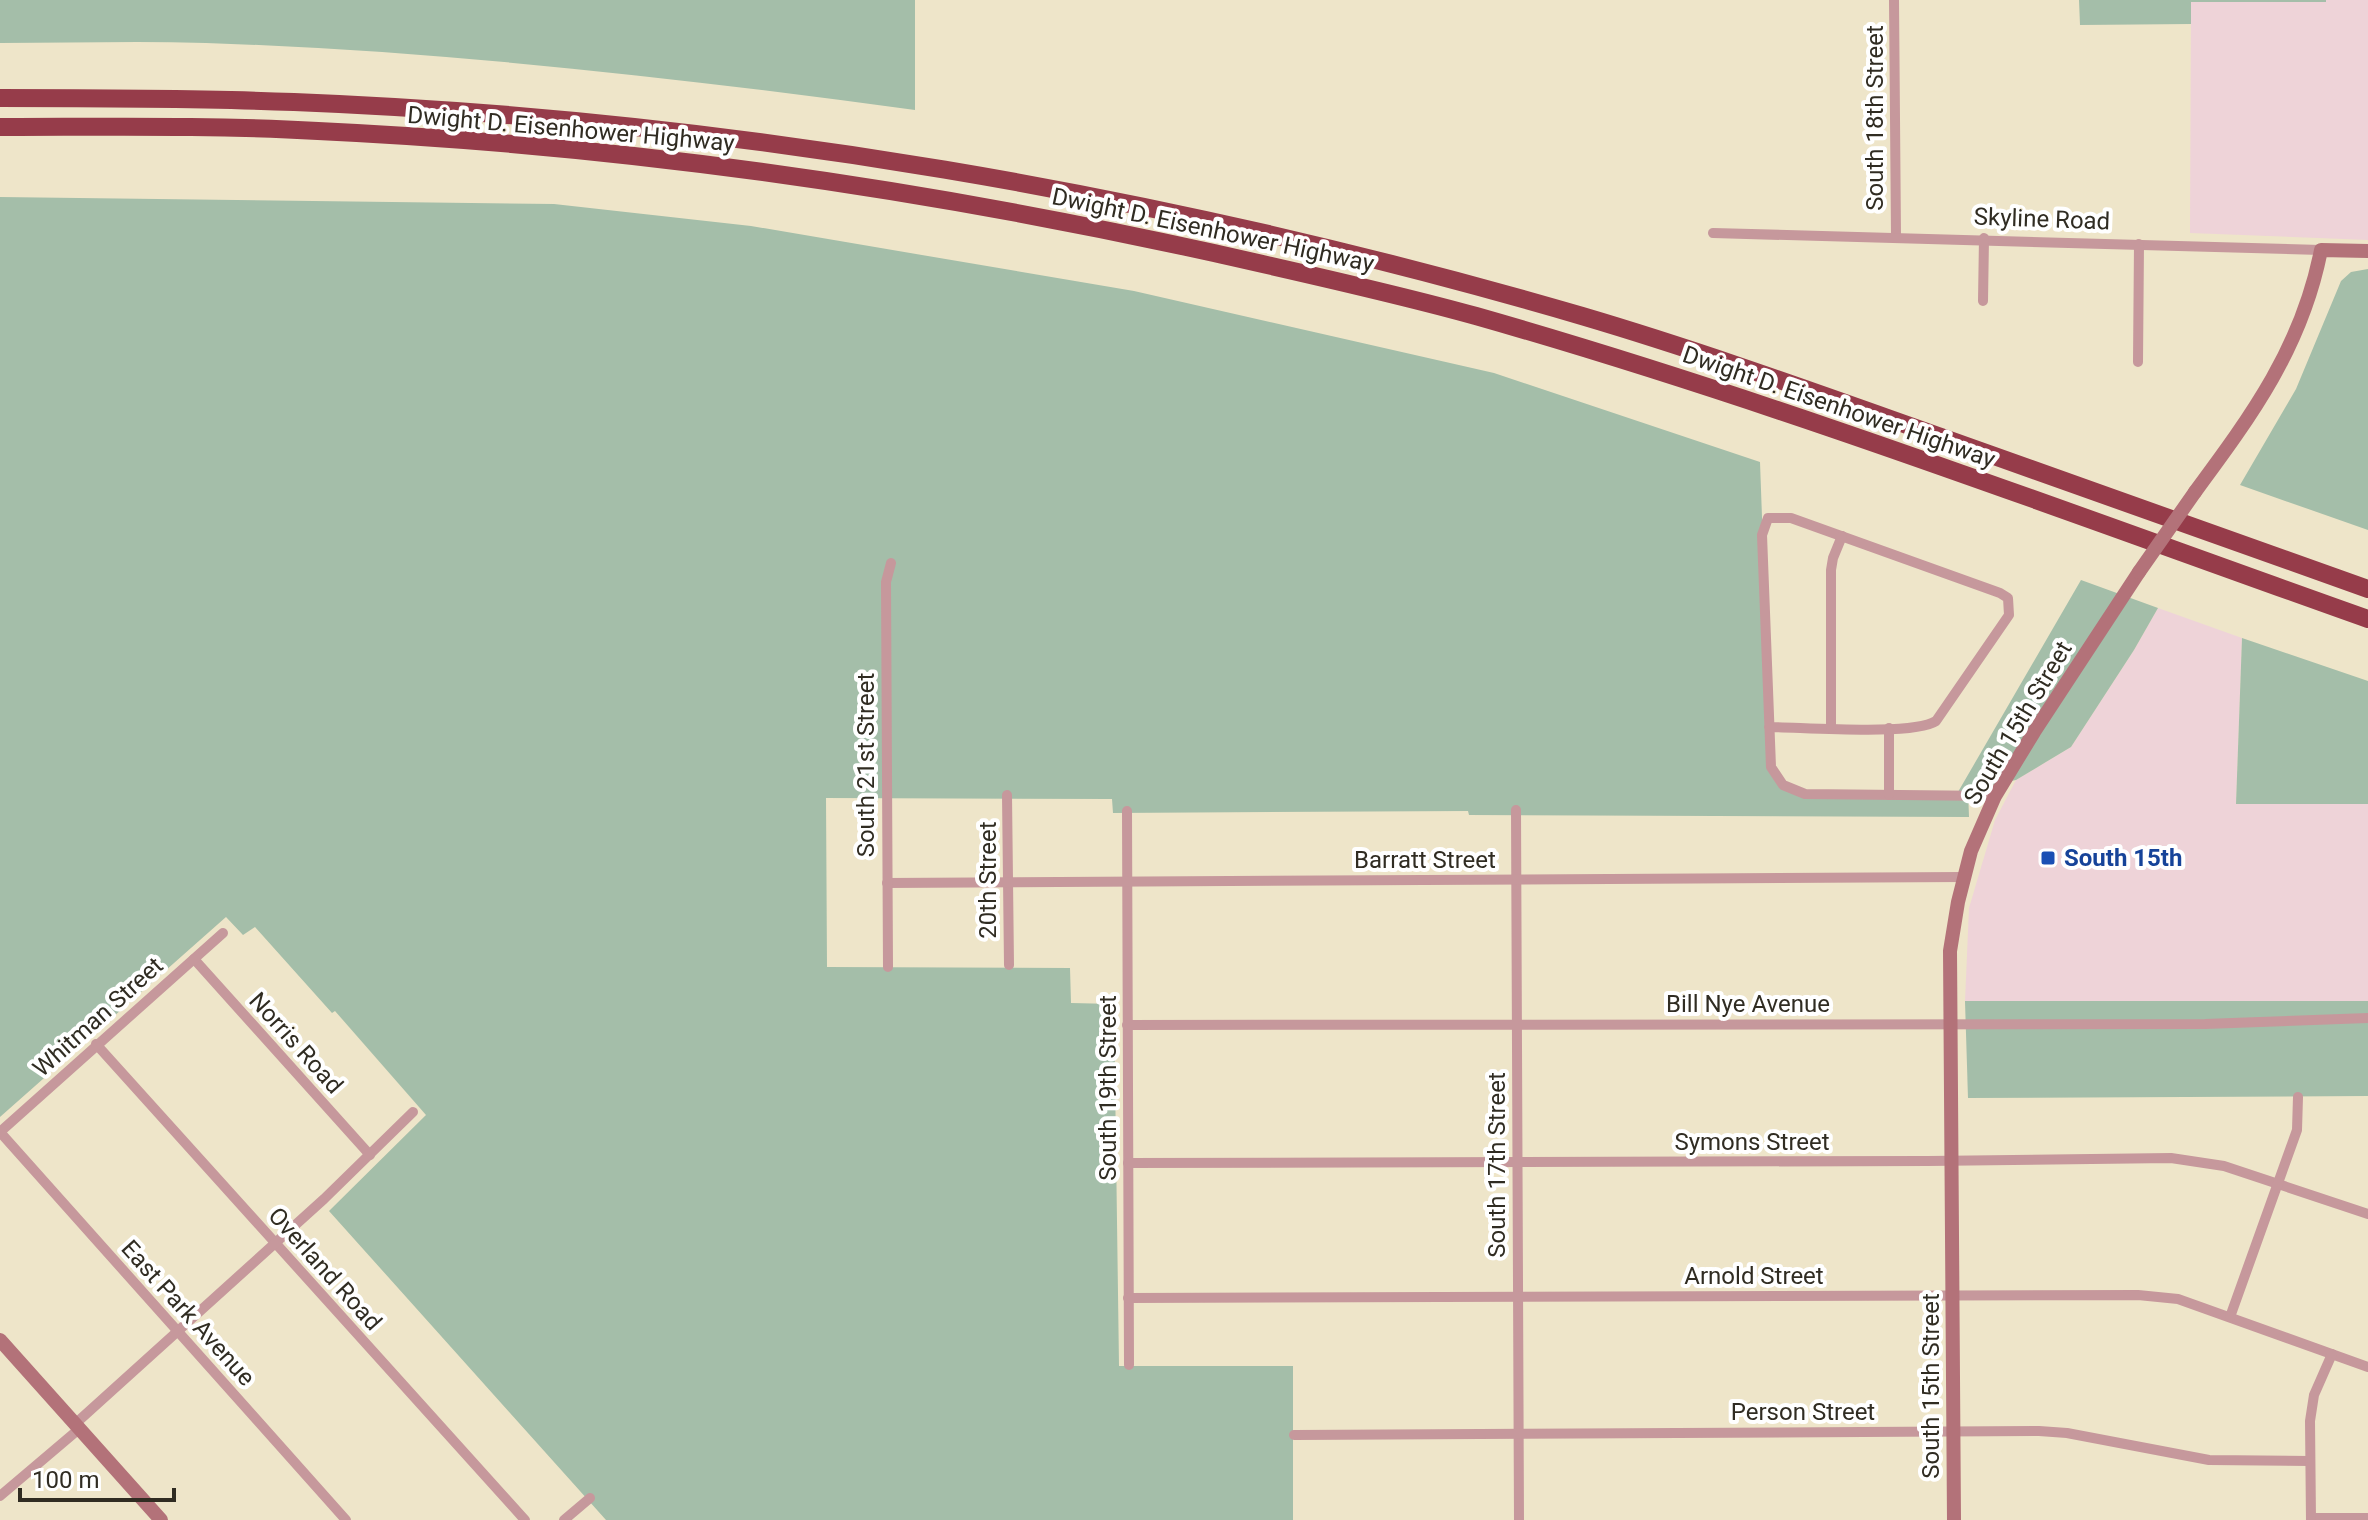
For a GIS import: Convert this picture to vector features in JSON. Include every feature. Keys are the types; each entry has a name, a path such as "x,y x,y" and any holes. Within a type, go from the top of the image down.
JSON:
{"highway":[{"name":"Dwight D. Eisenhower Highway","path":"0,98 295,102 503,115 657,130 862,157 1078,194 1263,233 1581,316 1735,364 2368,589"},
{"name":"Dwight D. Eisenhower Highway","path":"0,127 318,131 448,140 735,168 876,188 1077,223 1336,280 1472,315 1600,353 1884,447 2368,619"}],"main road":[{"name":"Skyline Road","path":"2321,250 2368,251"},
{"name":"South 15th Street","path":"1954,1520 1950,951 1971,851 1995,796 2034,732 2139,572 2252,414 2289,350 2309,302 2321,250"},
{"path":"0,1340 161,1520"}],"street":[{"name":"South 18th Street","path":"1894,0 1896,236"},
{"name":"Skyline Road","path":"1713,233 1984,238 2321,250"},
{"path":"1983,301 1984,238"},
{"path":"2138,362 2139,244"},
{"path":"1769,727 1922,727 1936,721 2009,615 2008,598 2000,593 1791,518 1768,518 1762,535 1766,600 1769,727 1771,767 1783,785 1805,794 1995,796"},
{"path":"1831,728 1831,570 1842,536"},
{"name":"South 21st Street","path":"888,967 885,593 891,563"},
{"path":"1889,728 1889,795"},
{"name":"20th Street","path":"1007,795 1009,965"},
{"name":"South 17th Street","path":"1516,810 1519,1520"},
{"name":"South 19th Street","path":"1127,811 1129,1365"},
{"name":"Barratt Street","path":"887,883 1964,877"},
{"name":"Whitman Street","path":"0,1132 223,933"},
{"name":"Norris Road","path":"194,959 370,1155"},
{"name":"Bill Nye Avenue","path":"1127,1025 2205,1024 2368,1018"},
{"name":"Overland Road","path":"96,1044 525,1520"},
{"path":"2230,1317 2297,1130 2298,1097"},
{"path":"0,1496 276,1243 413,1112"},
{"name":"East Park Avenue","path":"0,1132 346,1520"},
{"name":"Symons Street","path":"1128,1163 2171,1158 2224,1166 2368,1214"},
{"name":"Arnold Street","path":"1128,1298 2138,1295 2178,1299 2368,1367"},
{"path":"2332,1354 2314,1395 2310,1421 2311,1519 2368,1518"},
{"name":"Person Street","path":"1294,1435 1518,1432 2067,1433 2209,1460 2310,1461"},
{"path":"564,1520 590,1498"}],"shaded area":[{"path":"2368,0 2368,240 2190,233 2191,2"},
{"path":"2158,608 2242,638 2236,804 2368,804 2368,1001 1965,1001 1969,908 1995,820 2016,780 2071,747"}],"green space":[{"path":"0,0 915,0 915,110 650,77 384,52 206,43 0,43"},
{"path":"2079,0 2326,2 2191,2 2191,24 2080,25"},
{"path":"0,197 554,204 751,226 1134,291 1494,373 1760,462 1771,766 1793,790 1958,792 2081,580 2158,608 2071,747 2016,780 1968,790 1969,817 1469,815 1468,811 1113,813 1112,799 826,798 827,967 1070,968 1071,1003 1114,1004 1119,1366 1293,1366 1293,1520 606,1520 329,1211 426,1115 335,1011 332,1013 255,927 243,935 226,917 0,1117"},
{"path":"2368,269 2368,530 2240,485 2296,389 2341,281 2351,272"},
{"path":"2242,638 2368,681 2368,804 2236,804"},
{"path":"1965,1001 2368,1001 2368,1096 1968,1098"}],"place":[{"name":"South 15th","path":"2048,858"}]}
